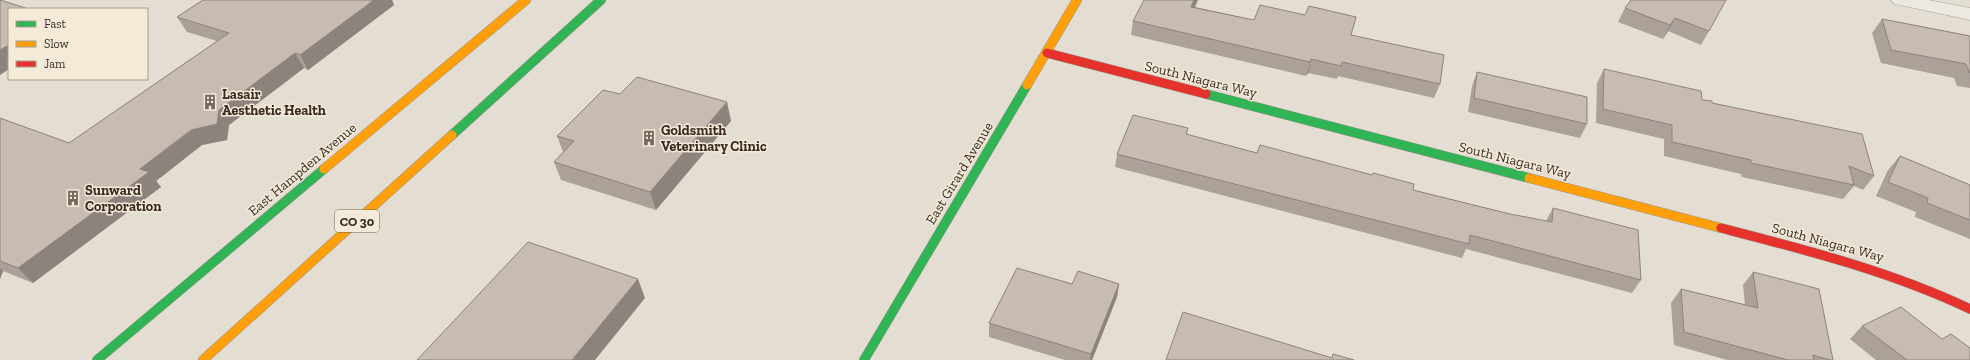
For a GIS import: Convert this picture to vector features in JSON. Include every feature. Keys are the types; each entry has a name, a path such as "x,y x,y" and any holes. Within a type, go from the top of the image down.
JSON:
{"street":[{"name":"East Hampden Avenue","path":"97,360 526,0"},
{"name":"CO 30","path":"202,360 601,0"},
{"name":"East Girard Avenue","path":"864,360 1077,0"},
{"path":"1900,0 1970,14"},
{"name":"South Niagara Way","path":"1047,53 1814,252 1886,272 1947,296 1970,309"}],"building":[{"path":"0,0 26,8 8,8 8,46 0,50"},
{"path":"203,0 374,0 300,55 295,53 219,110 217,124 191,130 140,169 149,172 18,268 0,261 0,118 69,143 229,33 177,17"},
{"path":"1144,0 1194,0 1191,7 1254,20 1260,5 1305,15 1309,6 1356,17 1351,35 1444,55 1440,84 1342,62 1341,66 1311,59 1310,62 1133,21"},
{"path":"1631,0 1726,0 1709,31 1675,18 1670,25 1625,8"},
{"path":"1882,19 1970,36 1970,73 1966,64 1891,50"},
{"path":"1604,69 1701,91 1702,100 1712,101 1712,103 1862,134 1874,176 1849,166 1854,185 1751,163 1751,160 1672,142 1672,125 1603,109"},
{"path":"1477,72 1587,97 1587,124 1474,98"},
{"name":"Goldsmith Veterinary Clinic","path":"637,77 727,102 650,192 554,162 574,141 557,136 603,90 620,94"},
{"path":"1133,115 1188,128 1186,134 1257,153 1260,145 1372,175 1373,173 1414,184 1413,190 1510,214 1552,222 1553,208 1638,230 1641,280 1470,235 1469,244 1117,154"},
{"path":"1900,156 1970,185 1970,220 1927,203 1928,198 1888,182"},
{"path":"528,242 638,279 572,360 417,360"},
{"path":"1017,268 1072,284 1078,271 1119,284 1091,354 989,323"},
{"path":"1753,272 1819,289 1833,360 1813,355 1814,360 1788,360 1684,332 1681,289 1758,308"},
{"path":"1901,307 1942,339 1951,334 1970,348 1970,360 1907,360 1862,326"},
{"path":"1183,312 1332,358 1333,354 1354,360 1166,360"}],"traffic: fast":[{"path":"452,135 601,0"},
{"path":"864,360 1027,85"},
{"path":"1206,94 1529,178"},
{"path":"97,360 324,169"}],"traffic: slow":[{"path":"324,169 526,0"},
{"path":"1027,85 1077,0"},
{"path":"203,360 452,135"},
{"path":"1529,178 1721,228"}],"traffic: jam":[{"path":"1047,53 1206,94"},
{"path":"1721,228 1816,253 1879,272 1940,295 1970,309"}],"place":[{"name":"Lasair Aesthetic Health","path":"210,102"},
{"name":"Goldsmith Veterinary Clinic","path":"649,138"},
{"name":"Sunward Corporation","path":"73,198"}]}
